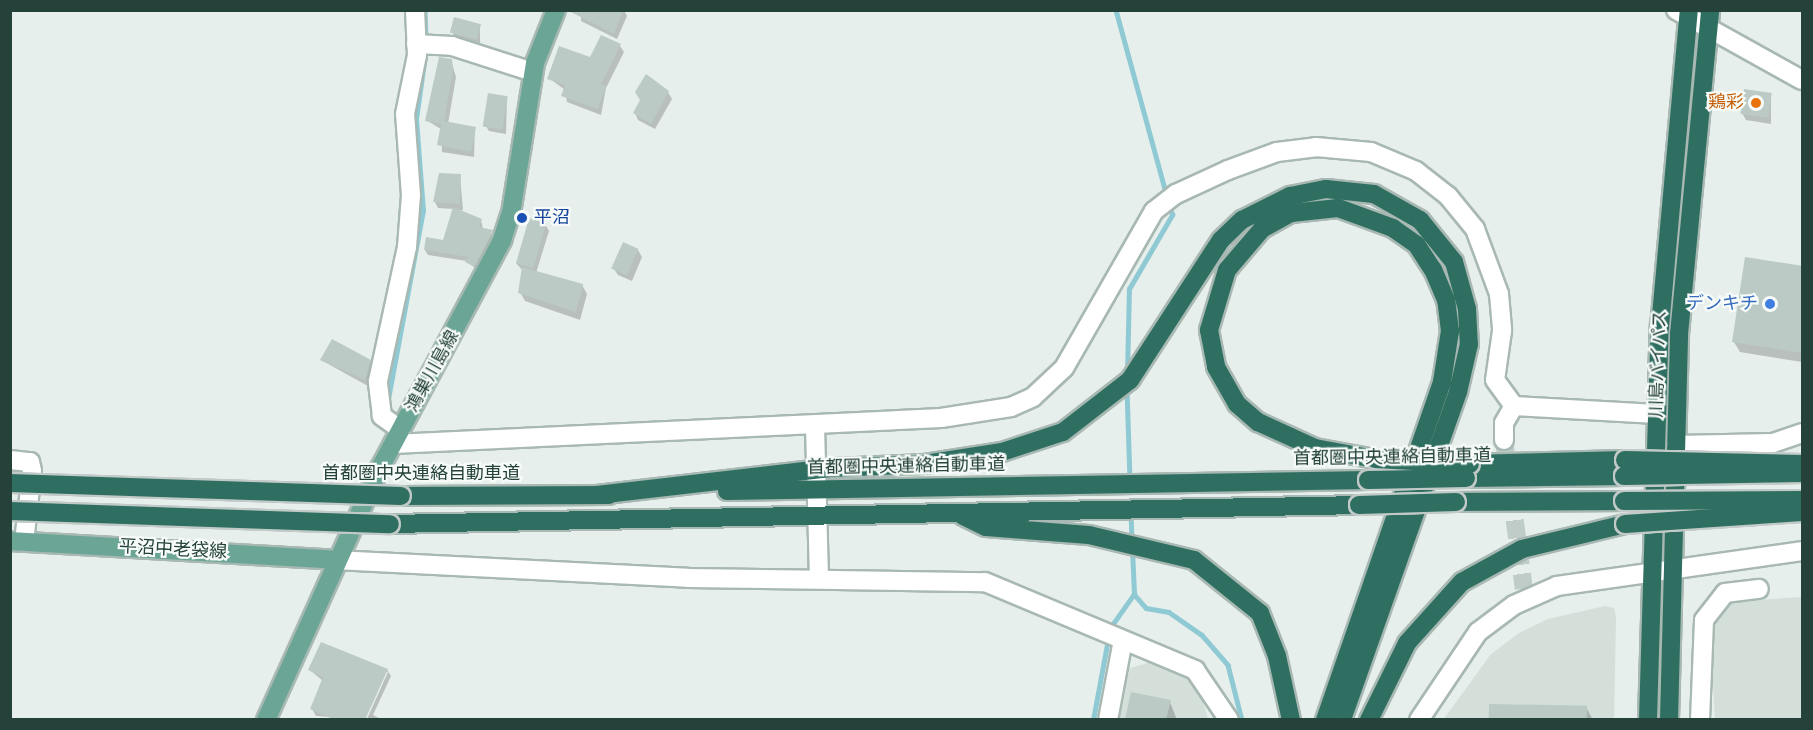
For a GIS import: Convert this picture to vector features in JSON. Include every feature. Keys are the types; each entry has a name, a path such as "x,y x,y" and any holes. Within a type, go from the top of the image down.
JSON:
{"highway":[{"name":"川島バイパス","path":"1669,720 1661,572 1657,414 1660,327 1684,13"},
{"name":"川島バイパス","path":"1647,720 1676,445 1679,334 1709,20"},
{"path":"597,495 816,470 1002,453 1064,432 1124,386 1221,240 1260,207 1290,196 1326,189 1374,194 1420,220 1454,262 1467,309 1468,344 1458,392 1342,720"},
{"path":"1325,720 1442,382 1450,331 1446,300 1433,270 1409,239 1370,215 1338,208 1291,213 1262,229 1227,270 1209,330 1216,367 1237,404 1258,422 1315,448 1375,459 1468,471 1803,464"},
{"path":"1625,468 1803,473"},
{"name":"首都圏中央連絡自動車道","path":"10,483 401,496 597,495 1368,480 1468,471"},
{"path":"10,511 390,524 960,515 1456,502 1803,500"},
{"path":"1369,720 1407,643 1462,582 1522,549 1625,524 1803,512"},
{"path":"960,515 986,527 1089,535 1194,560 1260,613 1277,656 1291,720"}],"main road":[{"name":"鴻巣川島線","path":"266,720 335,560 397,437 502,240 511,213 533,72 556,10"},
{"name":"平沼中老袋線","path":"17,542 335,560"}],"street":[{"path":"415,10 422,43 405,114 411,195 407,246 378,381 382,416 397,437 815,426 977,414 1033,397 1064,368 1154,211 1176,194 1236,167 1316,147 1371,152 1416,171 1448,196 1475,229 1499,294 1502,330 1495,380 1514,406"},
{"path":"1684,13 1709,20 1803,80"},
{"path":"422,43 533,72"},
{"path":"1514,406 1657,414"},
{"path":"1504,440 1504,423 1514,406"},
{"path":"815,426 819,579"},
{"path":"1676,445 1773,443 1803,433"},
{"path":"10,460 30,462 32,471 17,542"},
{"path":"1419,720 1478,632 1526,594 1557,586 1803,551"},
{"path":"335,560 688,578 985,582 1196,670 1229,720"},
{"path":"1701,720 1704,620 1725,593 1759,589"},
{"path":"1108,720 1121,639"}],"shaded area":[{"path":"1802,597 1802,719 1715,719 1710,631 1716,611 1727,602"},
{"path":"1605,606 1614,608 1616,618 1614,719 1443,720 1491,654 1519,633 1548,619"},
{"path":"1151,662 1181,672 1199,688 1208,719 1115,720 1130,668"}],"building":[{"path":"567,10 623,10 614,34"},
{"path":"454,17 481,24 477,40 450,32"},
{"path":"601,35 621,44 601,84 606,86 598,109 561,96 565,85 547,79 559,46 590,57"},
{"path":"439,57 452,59 453,70 444,121 476,127 471,152 437,145 441,124 425,121"},
{"path":"646,74 669,91 651,124 633,113 640,100 635,92"},
{"name":"鶏彩","path":"1744,89 1772,93 1768,118 1741,114"},
{"path":"488,93 508,96 502,130 483,127"},
{"path":"439,173 461,174 460,204 433,202"},
{"path":"453,207 482,219 479,227 493,230 475,267 465,262 468,257 424,250 426,237 443,240"},
{"path":"529,218 546,223 533,268 516,263"},
{"path":"623,242 639,249 627,275 611,268"},
{"name":"デンキチ","path":"1745,257 1803,266 1803,353 1732,342"},
{"path":"522,267 583,284 576,312 518,293"},
{"path":"332,339 371,360 365,380 320,360"},
{"path":"321,642 388,669 365,720 335,720 310,709 323,677 308,670"},
{"path":"1131,692 1171,700 1166,720 1125,720"},
{"path":"1489,704 1587,706 1587,720 1489,720"}],"waterway":[{"path":"425,10 426,41"},
{"path":"1116,10 1167,196"},
{"path":"388,399 423,211 416,119 425,55"},
{"path":"1127,375 1129,289 1172,215 1169,204"},
{"path":"1127,389 1130,480"},
{"path":"1131,512 1132,540"},
{"path":"1110,628 1134,594 1132,548"},
{"path":"1134,594 1146,608 1169,612 1202,635 1228,665 1242,720"},
{"path":"1093,720 1108,639"}],"tunnel":[{"path":"1504,440 1524,589"}],"place":[{"name":"鶏彩","path":"1756,103"},
{"name":"平沼","path":"522,218"},
{"name":"デンキチ","path":"1770,304"}]}
